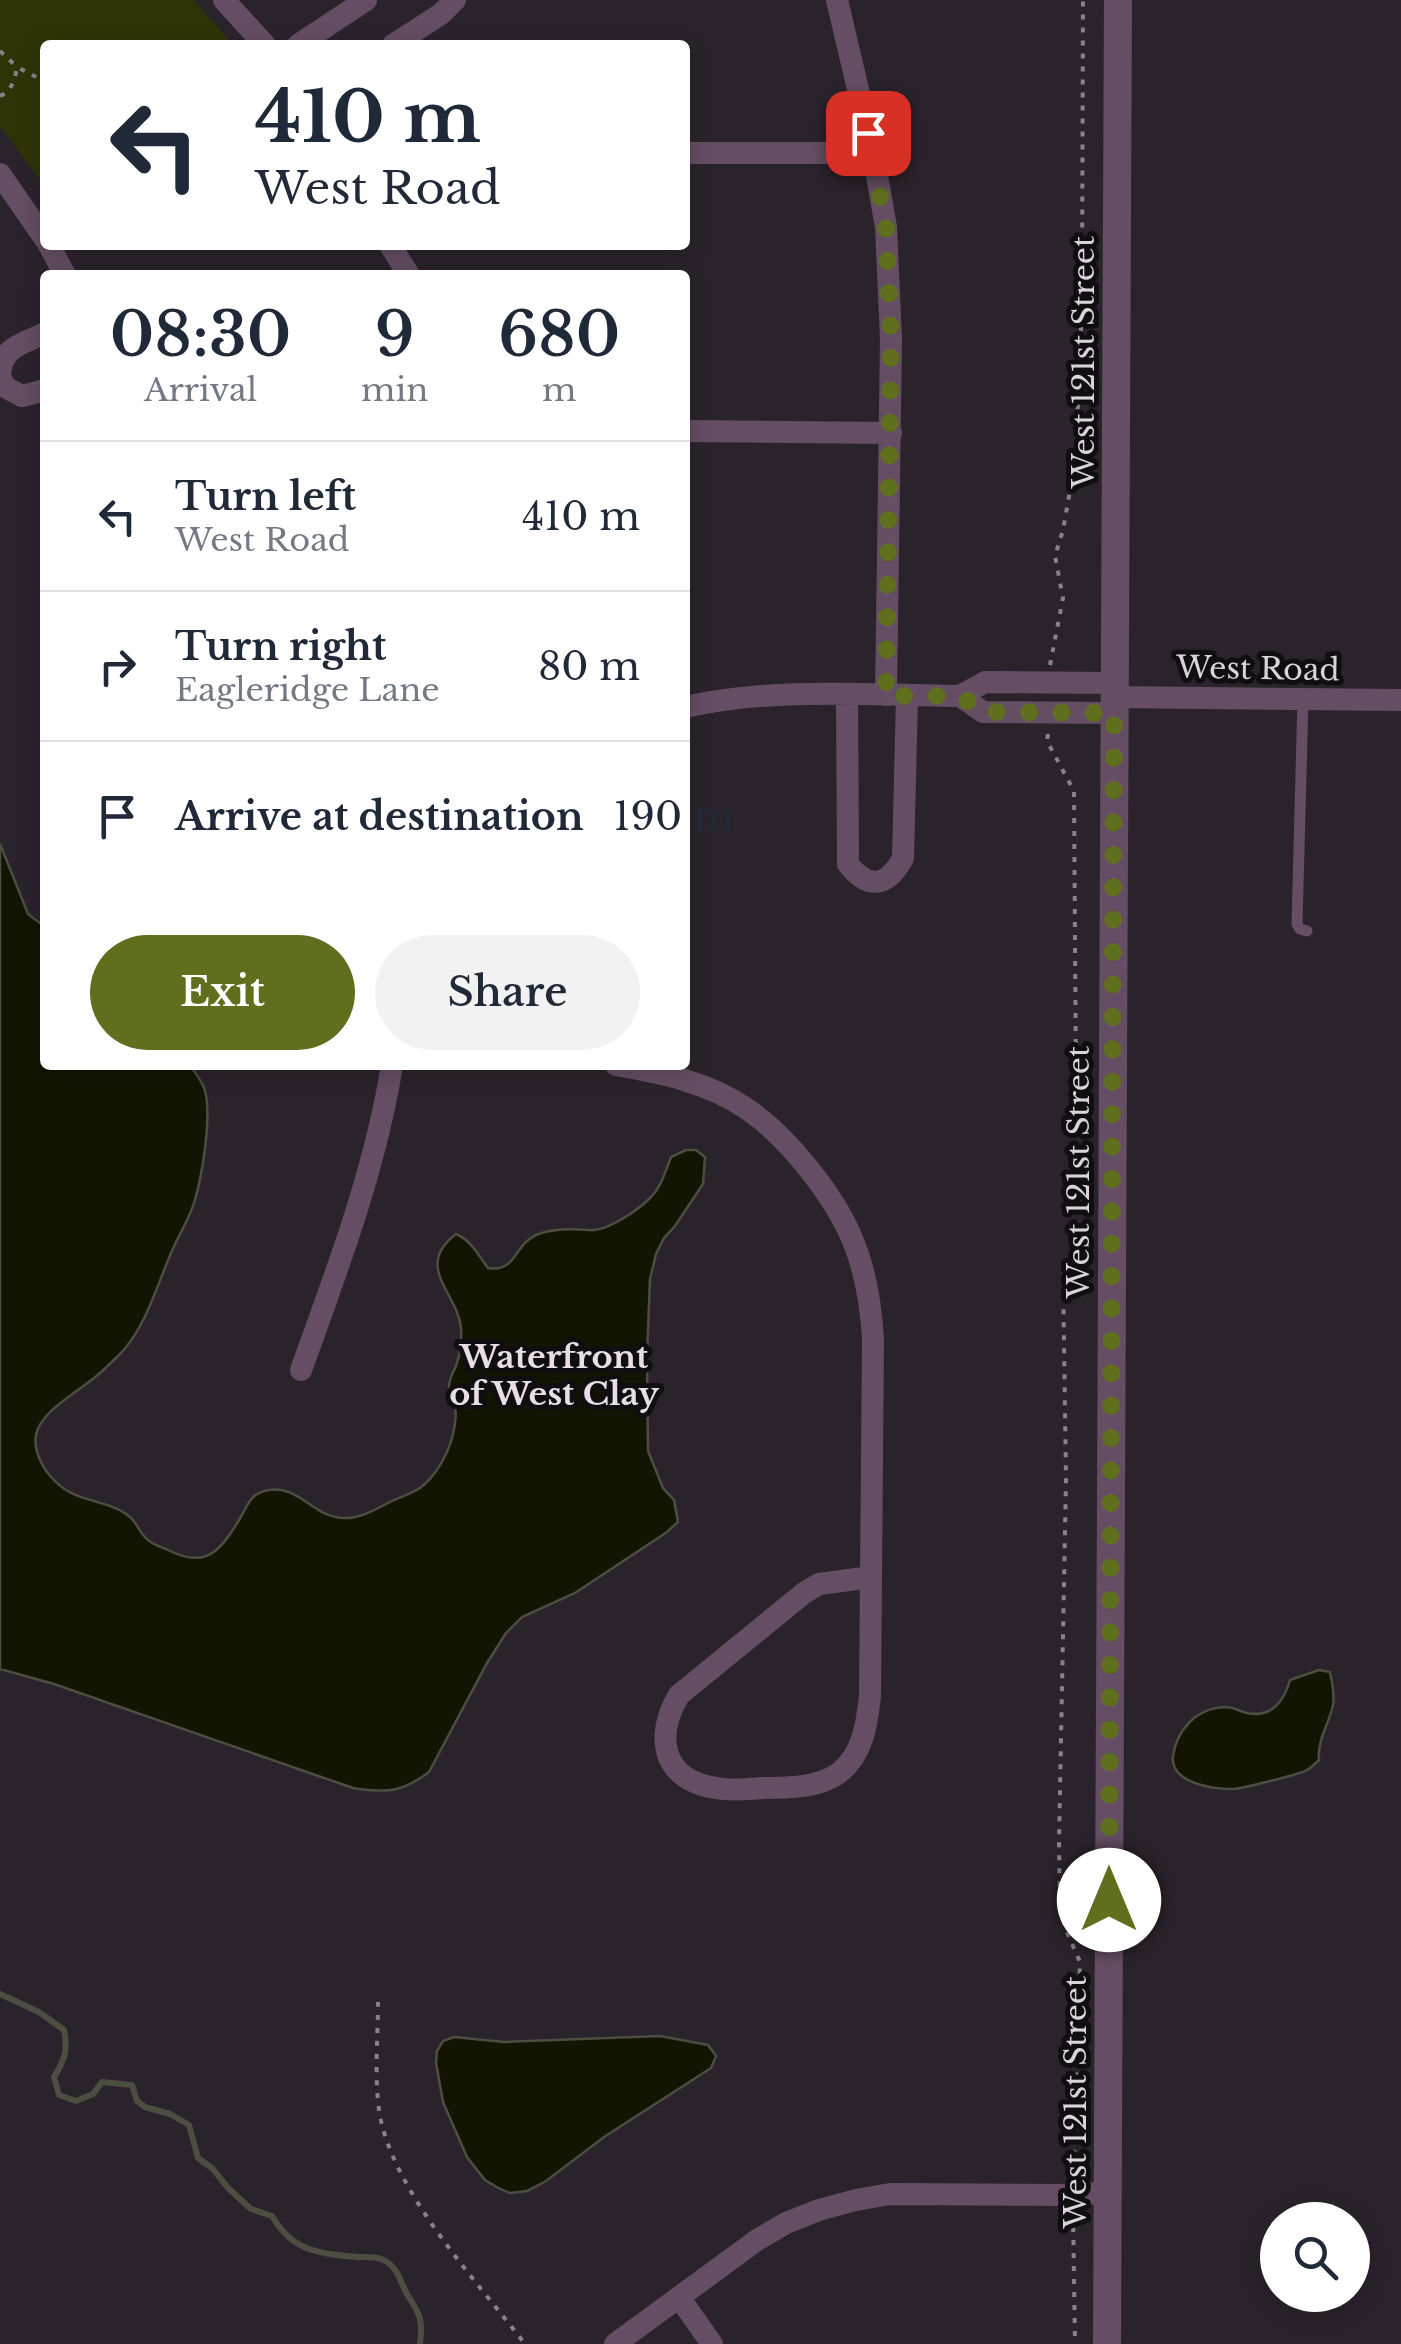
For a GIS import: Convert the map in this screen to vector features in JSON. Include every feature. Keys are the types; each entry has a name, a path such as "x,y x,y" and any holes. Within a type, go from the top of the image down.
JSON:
{"street":[{"path":"224,0 260,40"},
{"path":"306,40 366,0"},
{"path":"401,40 455,0"},
{"path":"837,0 886,227 903,858 895,872 884,880 869,882 848,864 848,695"},
{"name":"West 121st Street","path":"1108,2344 1118,0"},
{"path":"690,153 873,153"},
{"path":"0,174 40,230"},
{"path":"40,335 8,351 0,374 5,387 22,396 40,392"},
{"path":"690,431 890,433"},
{"name":"West Road","path":"690,706 764,694 960,696 985,682 1050,682 1115,698"},
{"name":"West Road","path":"960,696 984,712 1050,713 1115,698 1401,700"},
{"path":"301,1370 366,1182 391,1070"},
{"path":"644,1070 710,1090 747,1109 775,1132 814,1178 853,1240 871,1306 873,1340 870,1696 867,1726 857,1752 838,1773 815,1784 784,1788 718,1789 701,1784 674,1767 666,1752 664,1734 669,1713 680,1696 819,1584 871,1577"},
{"path":"614,2344 757,2240 786,2222 819,2210 856,2200 906,2194 1075,2196 1108,2192"},
{"path":"679,2297 712,2344"}],"lane":[{"path":"1303,699 1296,924 1307,931"}],"path":[{"path":"1050,682 1063,598 1055,556 1074,468 1079,389 1083,0"},
{"path":"0,51 17,67 40,80"},
{"path":"0,96 10,87 17,67"},
{"path":"1050,713 1047,741 1074,791 1077,1239 1063,1273 1066,1478 1059,1844 1060,1906 1080,1962 1077,2034"},
{"path":"378,2002 380,2122 395,2164 432,2223 526,2344"}],"green space":[{"path":"0,0 194,0 229,40 40,40 40,180 0,126"}],"shaded area":[{"path":"0,844 28,914 40,923 40,1070 193,1070 205,1091 207,1131 197,1192 144,1319 122,1352 44,1418 36,1435 40,1461 56,1482 73,1494 122,1511 145,1538 158,1546 192,1558 210,1554 225,1541 253,1497 269,1490 289,1492 332,1516 349,1518 371,1512 420,1488 444,1459 455,1419 449,1384 459,1357 461,1328 438,1269 444,1246 456,1234 471,1244 488,1268 504,1266 536,1235 556,1230 596,1230 630,1214 654,1194 671,1157 696,1150 705,1157 703,1184 664,1238 650,1279 648,1451 663,1488 674,1500 678,1522 575,1593 522,1617 506,1633 429,1772 401,1788 353,1788 54,1684 0,1669"},
{"path":"1319,1670 1330,1672 1334,1701 1319,1760 1310,1768 1233,1789 1204,1786 1178,1773 1173,1756 1175,1746 1197,1716 1225,1707 1263,1713 1276,1706 1290,1680"},
{"path":"660,2036 708,2045 716,2056 711,2068 604,2137 546,2181 527,2191 510,2193 485,2180 467,2157 443,2102 436,2063 443,2041 454,2037 504,2042"}],"waterway":[{"path":"0,1994 39,2012 64,2030 65,2054 54,2077 59,2095 76,2101 93,2094 102,2082 132,2085 137,2101 145,2107 189,2125 198,2158 251,2209 272,2216 298,2244 330,2254 377,2258 391,2265 419,2317 420,2344"}],"district":[{"name":"Waterfront of West Clay","path":"554,1376"}],"route":[{"path":"868,133 886,227 891,339 886,696 960,696 984,712 1114,713 1109,1900"}]}
